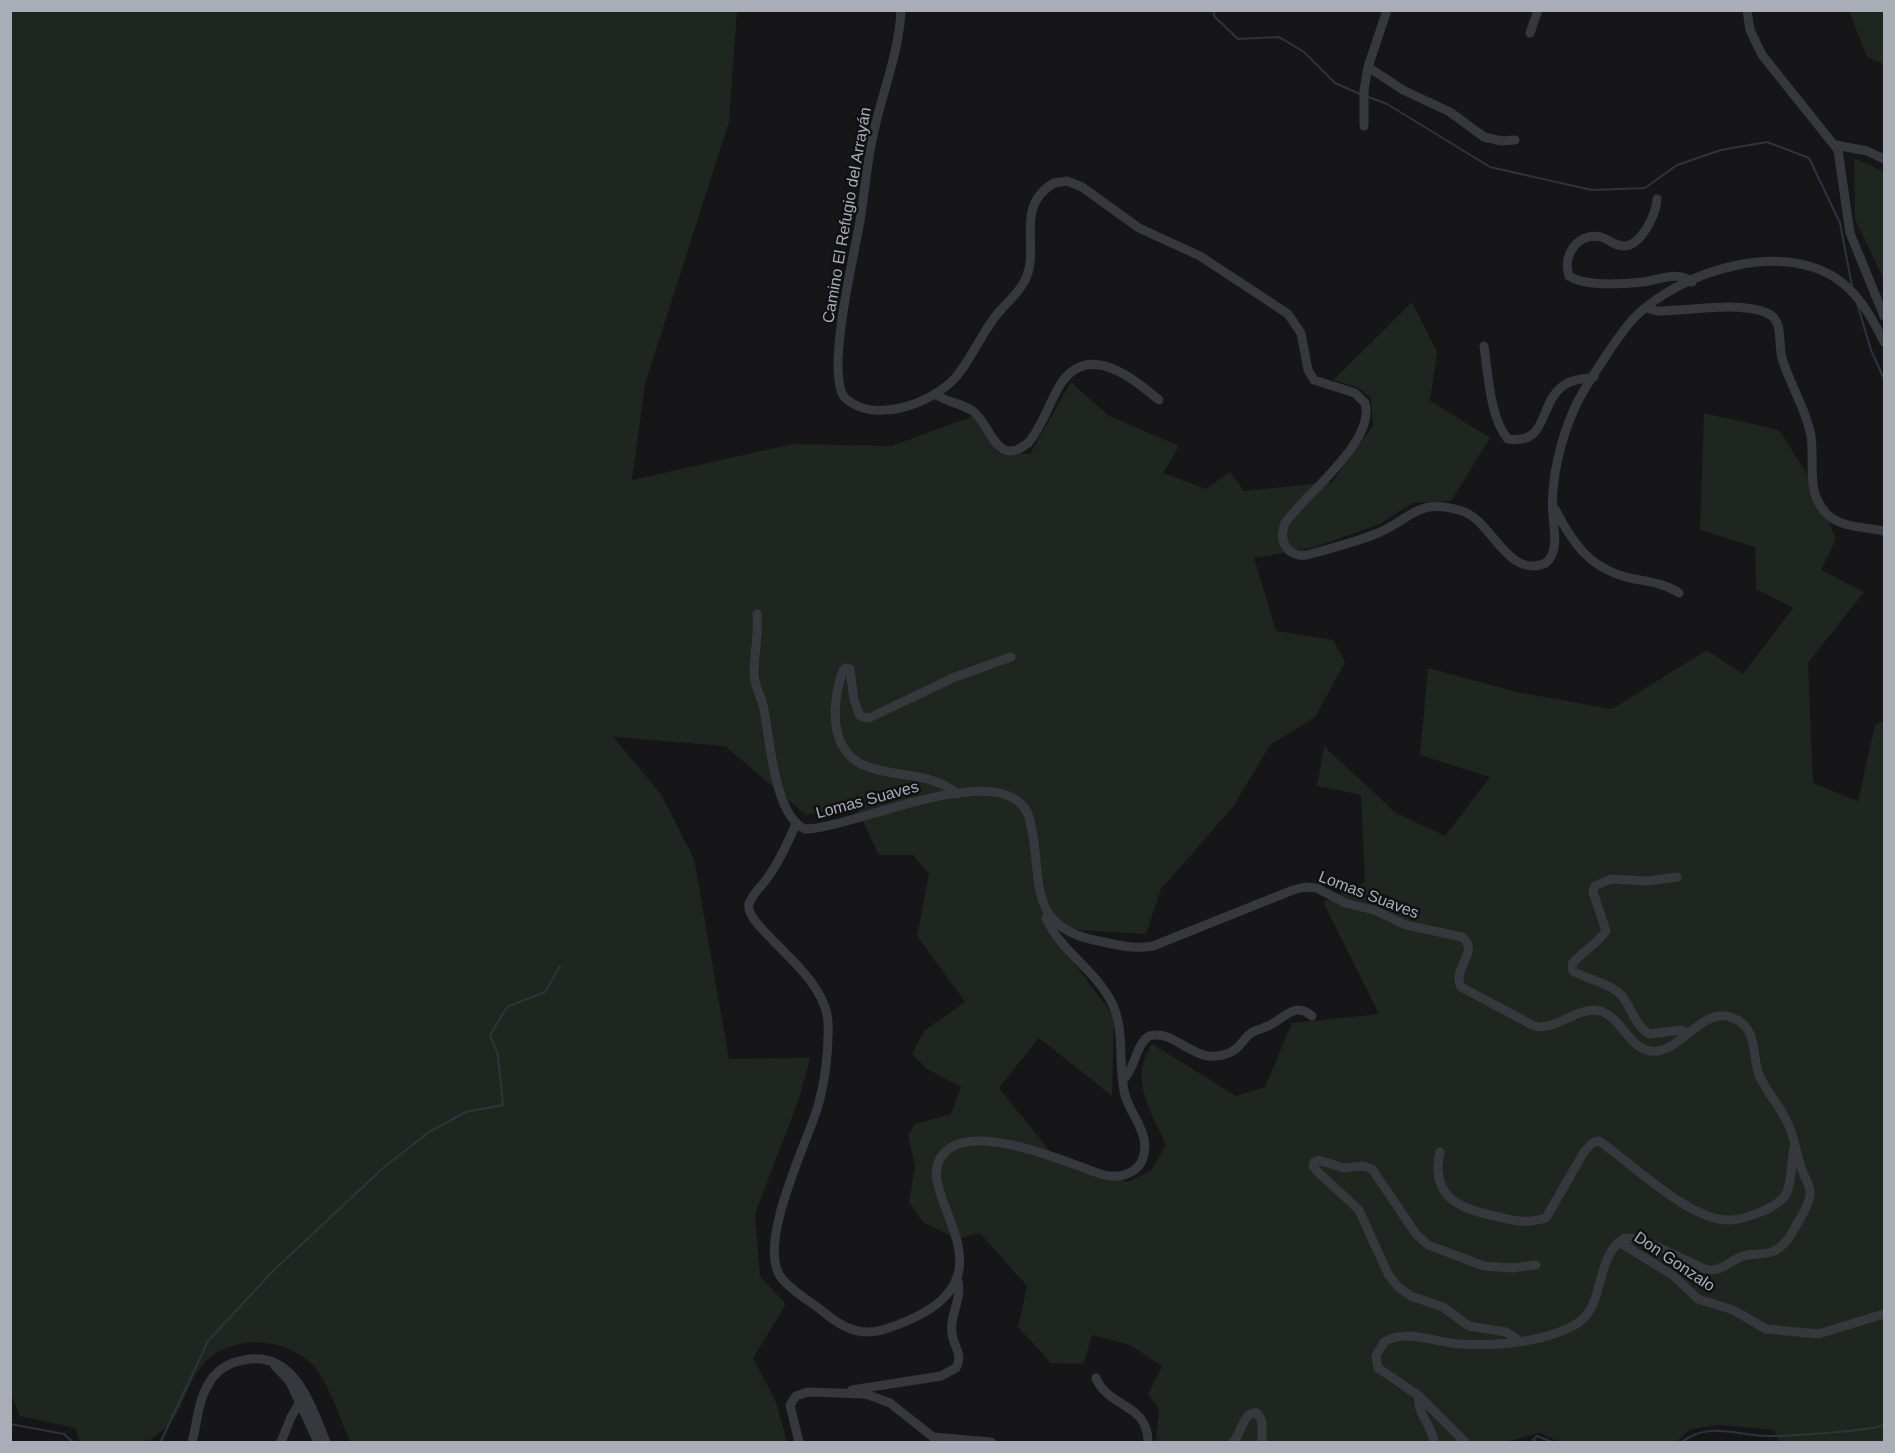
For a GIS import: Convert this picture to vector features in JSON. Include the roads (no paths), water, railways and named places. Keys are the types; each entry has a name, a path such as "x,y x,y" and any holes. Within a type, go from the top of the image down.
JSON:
{"street":[{"name":"Camino El Refugio del Arrayán","path":"901,10 897,52 874,131 847,282 838,381 841,393 847,400 858,406 875,410 904,406 935,394 959,373 993,320 1023,285 1029,267 1029,222 1033,208 1050,185 1067,181 1089,191 1148,233 1200,256 1288,314 1301,333 1308,370 1314,380 1355,393 1363,400 1366,416 1358,436 1285,524 1283,540 1293,554 1304,556 1368,537 1385,530 1416,510 1438,507 1471,515 1513,558 1524,564 1539,566 1549,561 1554,550 1552,504 1564,438 1577,404 1626,328 1646,308 1692,282 1724,269 1755,262 1780,260 1804,263 1844,284 1856,296 1884,342"},
{"path":"1364,126 1364,90 1368,67 1388,10"},
{"path":"1530,33 1538,10"},
{"path":"1747,10 1750,30 1762,56 1836,145 1842,167 1850,233 1884,316"},
{"path":"1368,67 1403,90 1450,112 1484,137 1501,141 1515,140"},
{"path":"1836,145 1867,151 1884,159"},
{"path":"1657,199 1650,222 1629,245 1622,246 1594,237 1575,244 1568,254 1566,268 1569,276 1592,284 1640,282 1678,275 1692,282"},
{"path":"1646,308 1657,311 1746,309 1767,313 1773,317 1778,327 1782,358 1809,430 1813,485 1819,504 1828,515 1839,521 1884,531"},
{"path":"1484,346 1496,416 1502,432 1508,439 1528,439 1535,433 1557,390 1565,384 1594,377"},
{"path":"935,394 974,412 997,445 1009,451 1029,442 1063,382 1082,368 1100,365 1119,369 1159,400"},
{"path":"1552,504 1573,539 1597,566 1612,574 1655,583 1679,593"},
{"name":"Lomas Suaves","path":"757,614 755,683 763,705 772,765 790,816 796,824 805,829 825,827 910,801 957,794 1001,794 1014,798 1023,806 1031,826 1045,910 1060,927 1077,936 1124,946 1145,947 1231,917 1293,890 1314,887 1345,903 1374,910 1406,926 1464,939 1469,950 1458,973 1461,987 1534,1026 1548,1027 1589,1011 1600,1011 1610,1017 1634,1042 1647,1050 1656,1051 1668,1047 1701,1023 1722,1017 1737,1020 1746,1028 1752,1042 1758,1074 1787,1121 1809,1187 1810,1199 1790,1237 1775,1251 1745,1255 1714,1270 1705,1269 1641,1239 1632,1237 1619,1242"},
{"path":"957,794 939,783 861,765 849,758 843,749 836,726 837,698 843,671 845,668 850,669 856,708 860,716 869,718 956,677 1011,657"},
{"path":"796,824 769,877 752,899 748,910 752,920 787,952 811,980 824,1001 828,1022 820,1099 794,1165 780,1216 776,1243 778,1272 787,1283 836,1322 862,1332 884,1329 921,1314 943,1299 958,1281"},
{"path":"1677,876 1647,881 1611,879 1595,886 1593,892 1606,931 1599,941 1584,950 1572,964 1573,971 1587,979 1613,988 1623,997 1641,1029 1649,1034 1681,1030 1687,1033"},
{"path":"799,1443 790,1412 793,1398 803,1392 846,1392 933,1378 954,1371 960,1358 951,1329 959,1301 958,1281 961,1258 938,1178 937,1166 941,1156 960,1143 982,1140 1036,1152 1108,1176 1128,1173 1142,1161 1144,1142 1126,1097 1120,1034 1112,1002 1053,931 1045,910"},
{"path":"1123,1080 1132,1070 1143,1040 1149,1036 1166,1038 1198,1055 1215,1057 1238,1047 1251,1033 1273,1024 1288,1012 1301,1010 1312,1016"},
{"path":"1440,1152 1437,1166 1443,1192 1467,1210 1527,1224 1546,1218 1584,1152 1592,1143 1599,1141 1637,1173 1680,1202 1716,1219 1731,1220 1762,1212 1787,1193 1795,1145"},
{"path":"1520,1341 1506,1332 1469,1326 1443,1307 1411,1296 1398,1287 1388,1274 1359,1210 1319,1173 1314,1162 1318,1160 1344,1168 1363,1166 1372,1169 1416,1234 1428,1245 1484,1266 1512,1268 1536,1265"},
{"path":"1465,1443 1419,1396 1376,1365 1377,1352 1387,1340 1402,1336 1465,1344 1520,1341 1553,1334 1572,1326 1586,1317 1595,1301 1606,1259 1619,1242"},
{"name":"Don Gonzalo","path":"1619,1242 1674,1276 1698,1299 1733,1310 1766,1329 1818,1334 1884,1314"},
{"path":"192,1443 204,1393 215,1374 227,1365 241,1360 269,1361 281,1370 302,1399 326,1443"},
{"path":"1096,1378 1103,1390 1146,1423 1148,1443"},
{"path":"846,1392 882,1399 933,1437 991,1443"},
{"path":"1419,1396 1419,1406 1431,1430 1434,1443"},
{"path":"281,1443 302,1399"},
{"path":"302,1399 318,1443"},
{"path":"1233,1443 1248,1415 1253,1412 1260,1415 1262,1421 1262,1443"}],"waterway":[{"path":"1213,10 1215,17 1238,39 1279,37 1304,52 1335,83 1360,94"},
{"path":"1366,96 1387,104 1490,167 1592,190 1645,188 1677,165 1721,150 1767,142 1809,158 1840,223 1852,286"},
{"path":"1857,303 1871,350 1884,379"},
{"path":"161,1441 208,1341 272,1272 382,1169 429,1132 466,1112 503,1105 498,1055 490,1035 507,1007 545,992 560,966"},
{"path":"10,1424 64,1434 73,1442"},
{"path":"1682,1442 1702,1432 1713,1431 1780,1436 1847,1431 1884,1425"},
{"path":"1536,1442 1533,1440 1537,1436 1552,1442"}]}
